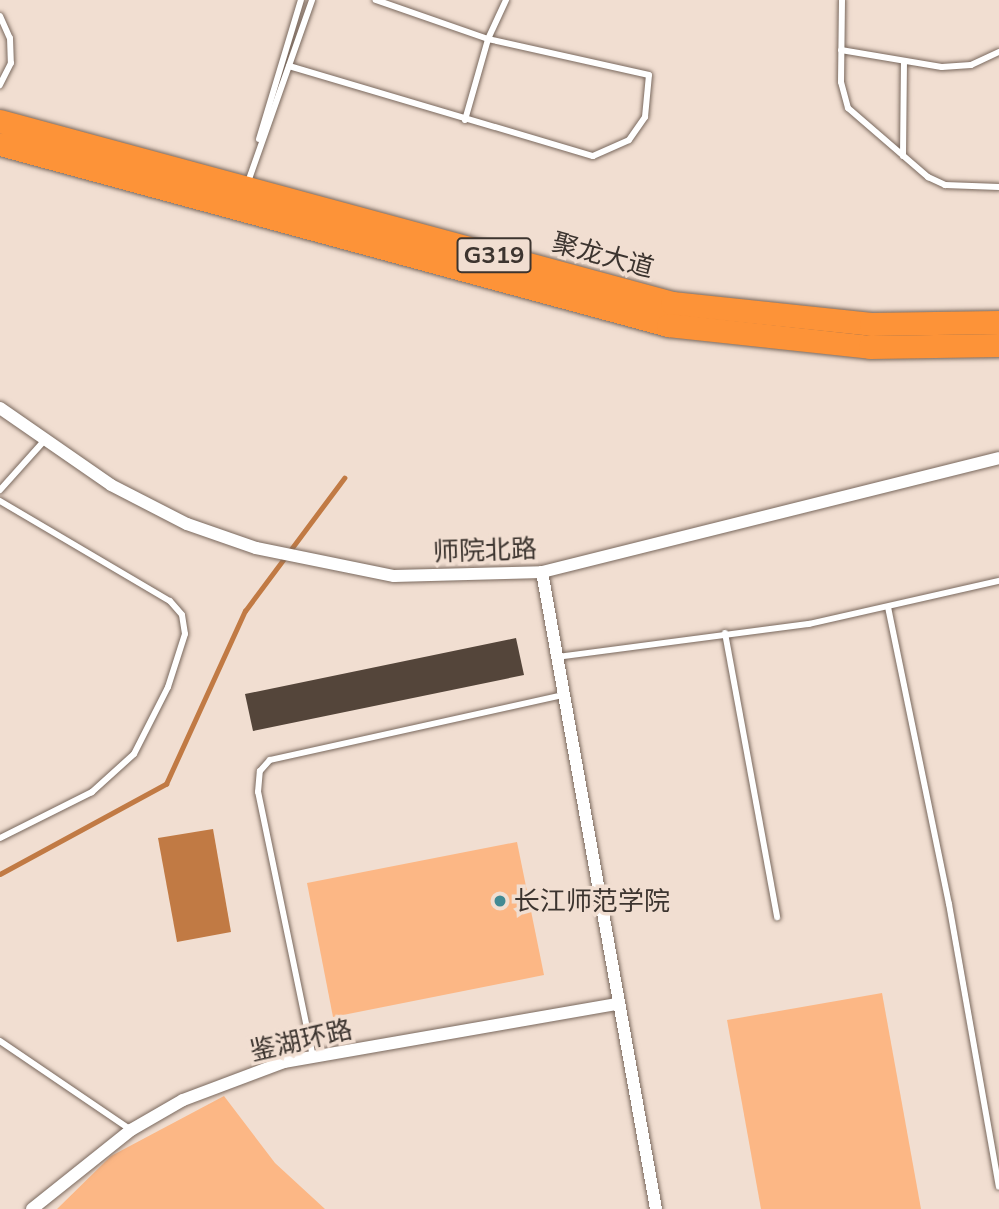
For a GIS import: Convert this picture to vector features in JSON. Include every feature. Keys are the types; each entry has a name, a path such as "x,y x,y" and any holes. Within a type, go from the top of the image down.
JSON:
{"highway":[{"name":"聚龙大道","path":"0,121 672,303 871,324 999,322"},
{"name":"聚龙大道","path":"0,144 668,325 870,347 999,345"}],"street":[{"name":"师院北路","path":"0,408 111,485 187,524 256,548 394,576 542,572 999,458"},
{"path":"542,572 617,1004 656,1209"},
{"name":"鉴湖环路","path":"32,1209 131,1130 183,1100 284,1062 617,1004"}],"lane":[{"path":"246,187 301,0"},
{"path":"246,187 312,0"},
{"path":"289,65 465,120 593,156 629,140 645,117 649,75 488,39 376,0"},
{"path":"465,120 488,39 506,0"},
{"path":"842,0 841,82 848,108 904,156 945,185 999,187"},
{"path":"0,16 10,38 11,63 0,85"},
{"path":"841,50 942,67 971,65 999,52"},
{"path":"904,61 904,156"},
{"path":"0,490 44,441"},
{"path":"0,502 170,601 182,615 185,634 168,687 134,754 92,792 0,838"},
{"path":"557,657 809,624 999,581"},
{"path":"888,607 949,904 999,1187"},
{"path":"726,633 777,917"},
{"path":"313,1057 258,792 260,771 270,760 563,695"},
{"path":"0,1041 131,1130"}],"shaded area":[{"path":"213,829 231,932 177,942 158,838"},
{"path":"517,842 544,975 333,1017 307,883"},
{"path":"882,993 921,1209 761,1209 727,1020"},
{"path":"224,1096 275,1163 325,1209 57,1209 111,1156"}],"building":[{"path":"516,638 524,675 253,731 245,694"}],"waterway":[{"path":"0,874 166,784 245,611 344,478"}],"place":[{"name":"长江师范学院","path":"500,901"}]}
